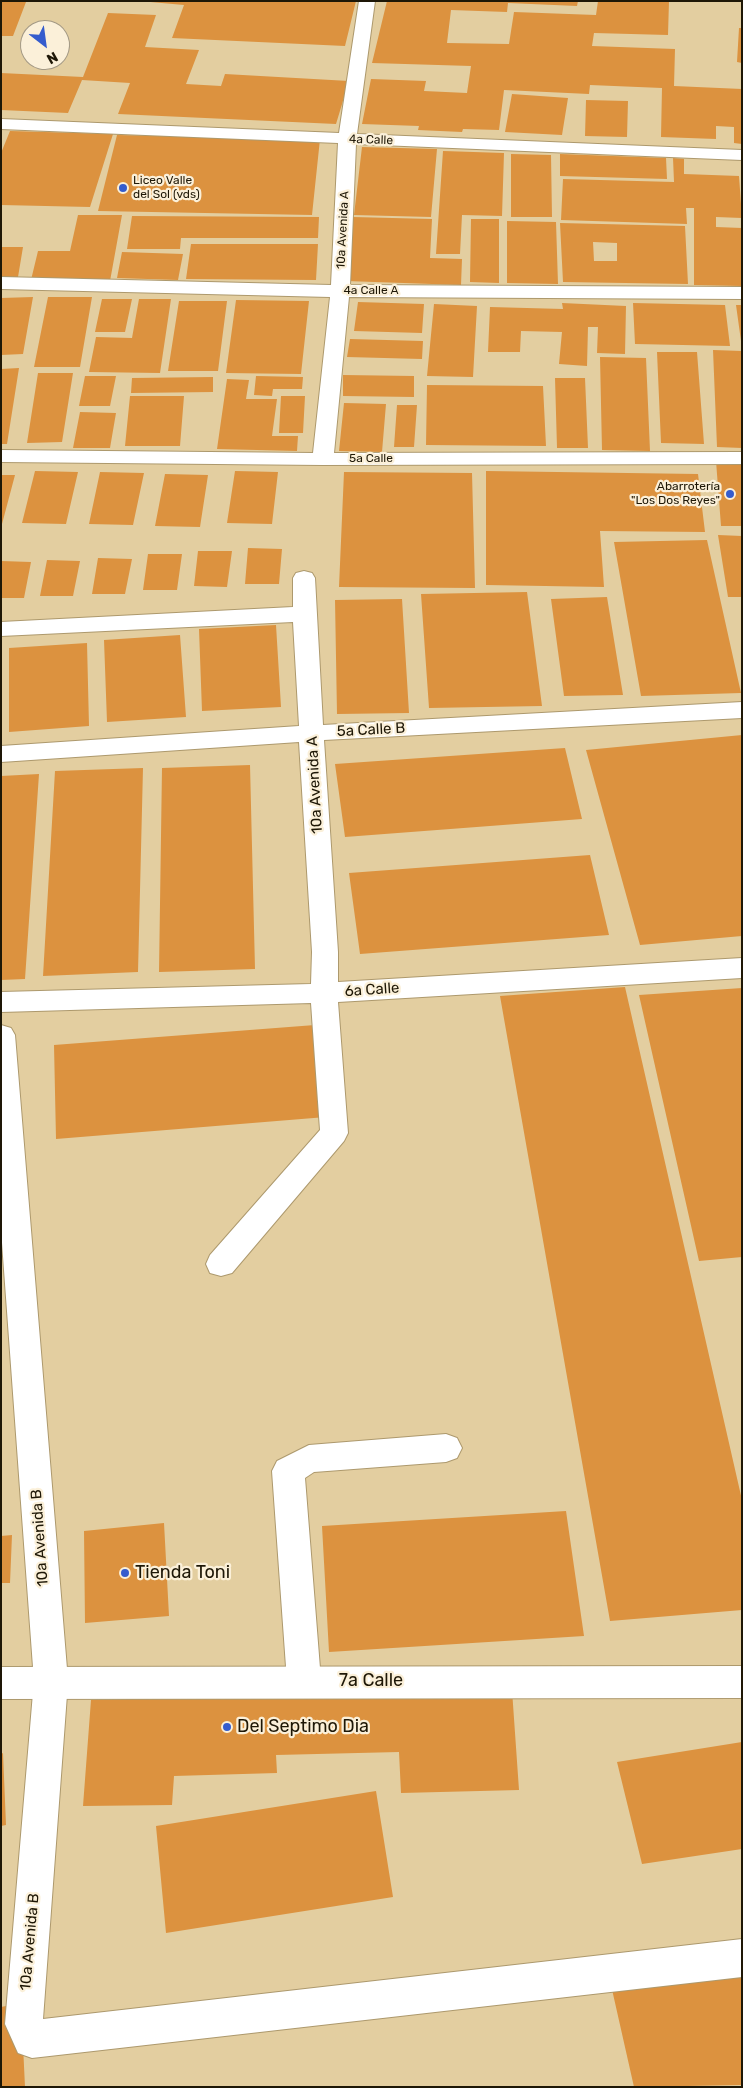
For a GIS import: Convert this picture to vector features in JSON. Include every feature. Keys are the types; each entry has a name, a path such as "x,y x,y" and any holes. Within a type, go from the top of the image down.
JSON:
{"street":[{"name":"10a Avenida A","path":"323,459 340,291 347,138 367,1"},
{"name":"4a Calle","path":"1,124 742,155"},
{"name":"4a Calle A","path":"1,283 340,291 742,293"},
{"name":"5a Calle","path":"1,456 323,459 742,458"},
{"name":"10a Avenida A","path":"222,1264 334,1133 324,1014 325,952 304,614 304,578"},
{"path":"1,629 304,614"},
{"name":"5a Calle B","path":"1,754 312,733 742,710"},
{"name":"6a Calle","path":"1,1002 325,993 742,968"},
{"name":"10a Avenida B","path":"1,1035 51,1681 24,2024 32,2039 742,1958"},
{"path":"304,1681 288,1472 309,1459 446,1448"},
{"name":"7a Calle","path":"1,1683 51,1681 742,1682"}],"building":[{"path":"1,1 26,2 13,36 1,36"},
{"path":"139,1 356,1 345,46 172,38 184,5"},
{"path":"387,1 578,1 577,6 508,3 507,12 451,10 447,43 509,44 514,12 596,15 598,1 669,1 668,35 594,33 592,46 675,49 674,86 742,89 742,144 734,143 734,127 716,126 716,139 661,137 662,88 590,85 589,94 504,90 499,130 463,129 462,132 418,130 419,126 362,124 371,79 426,81 424,91 467,93 471,66 372,63"},
{"path":"108,13 156,15 145,47 199,50 186,84 221,86 225,74 349,81 336,124 118,114 130,83 82,80 68,113 1,110 1,73 83,77"},
{"path":"739,28 742,28 742,63 737,62"},
{"path":"512,94 568,98 562,135 505,132"},
{"path":"586,100 628,101 627,137 585,136"},
{"path":"10,131 113,134 90,207 1,205 1,153"},
{"path":"117,135 320,139 312,215 98,211"},
{"path":"362,147 437,149 431,217 354,215"},
{"path":"443,151 504,153 502,216 462,215 460,254 436,254"},
{"path":"511,154 551,155 552,217 511,217"},
{"path":"560,154 666,158 667,179 560,176"},
{"path":"673,158 684,159 684,174 739,176 742,218 716,217 716,227 742,228 742,286 694,285 694,208 686,208 687,224 561,220 563,179 674,182"},
{"path":"78,215 122,215 110,281 31,280 38,251 70,251"},
{"path":"132,216 319,217 318,238 181,238 180,249 127,249"},
{"path":"353,217 432,219 430,258 462,259 461,285 346,281"},
{"path":"471,219 499,219 499,283 470,282"},
{"path":"507,221 556,222 558,284 507,283"},
{"path":"560,223 685,226 688,284 563,282","holes":["593,242 617,243 617,261 594,261"]},
{"path":"191,244 318,244 316,280 186,279"},
{"path":"1,247 23,247 18,277 1,277"},
{"path":"122,252 183,254 178,280 117,278"},
{"path":"33,297 23,354 1,355 1,298"},
{"path":"48,297 92,297 80,367 34,367"},
{"path":"102,299 132,299 125,332 95,332"},
{"path":"139,299 171,299 160,373 89,372 96,337 132,338"},
{"path":"236,300 309,301 301,374 226,373"},
{"path":"179,301 227,301 218,371 168,371"},
{"path":"358,302 424,304 422,333 354,331"},
{"path":"562,303 626,306 625,354 597,353 598,327 588,327 587,366 559,364 562,332 521,331 520,352 488,352 490,307 563,309"},
{"path":"633,303 725,305 730,346 635,344"},
{"path":"434,304 477,306 473,377 427,376"},
{"path":"736,305 742,305 742,341 741,341"},
{"path":"350,339 423,341 422,359 347,357"},
{"path":"713,350 742,351 742,448 717,447"},
{"path":"657,352 697,352 704,444 661,443"},
{"path":"600,357 646,358 650,451 602,450"},
{"path":"19,368 7,444 1,444 1,369"},
{"path":"38,373 73,373 62,442 27,443"},
{"path":"343,375 414,376 414,397 343,396"},
{"path":"85,376 116,376 110,406 79,406"},
{"path":"256,376 303,377 302,389 273,389 272,396 254,395"},
{"path":"213,377 213,392 131,393 132,378"},
{"path":"555,378 585,378 588,448 557,448"},
{"path":"227,379 249,380 246,399 277,399 272,436 298,436 297,451 217,449"},
{"path":"427,385 543,386 546,446 426,445"},
{"path":"130,396 184,396 180,446 125,446"},
{"path":"281,396 305,396 303,433 279,433"},
{"path":"344,403 386,404 382,452 339,451"},
{"path":"397,405 417,405 414,447 394,447"},
{"path":"80,412 116,413 110,448 73,448"},
{"name":"Abarrotería \"Los Dos Reyes\"","path":"716,461 742,462 742,526 721,526"},
{"path":"35,471 78,472 66,524 22,523"},
{"path":"235,471 278,472 272,524 227,523"},
{"path":"486,471 698,474 705,532 600,531 604,587 486,585"},
{"path":"100,472 144,473 133,525 89,524"},
{"path":"344,472 472,473 475,588 339,587"},
{"path":"165,474 208,475 200,527 155,526"},
{"path":"1,475 15,475 2,524 1,524"},
{"path":"718,535 742,536 742,597 728,597"},
{"path":"707,540 741,693 641,696 614,542"},
{"path":"248,548 282,549 279,584 245,584"},
{"path":"198,551 232,551 227,587 194,586"},
{"path":"148,554 182,554 177,590 143,590"},
{"path":"98,558 132,559 125,594 92,594"},
{"path":"47,560 80,561 73,596 40,596"},
{"path":"1,561 31,562 24,598 1,598"},
{"path":"527,592 542,706 429,708 421,594"},
{"path":"607,597 623,695 564,696 551,599"},
{"path":"402,599 409,713 337,714 335,600"},
{"path":"276,625 281,707 202,711 199,629"},
{"path":"180,635 186,717 107,722 104,640"},
{"path":"87,643 89,726 9,732 9,648"},
{"path":"742,735 742,936 640,945 586,750"},
{"path":"565,748 582,819 345,837 335,764"},
{"path":"250,765 255,969 159,972 162,768"},
{"path":"143,768 138,972 43,976 55,771"},
{"path":"39,774 25,979 1,980 1,776"},
{"path":"590,855 609,935 360,954 349,873"},
{"path":"625,987 742,1500 742,1610 610,1621 500,996"},
{"path":"742,988 742,1257 699,1261 639,995"},
{"path":"315,1025 326,1117 56,1139 54,1045"},
{"path":"566,1511 584,1636 329,1652 322,1526"},
{"name":"Tienda Toni","path":"164,1523 169,1616 85,1623 84,1531"},
{"path":"12,1535 10,1583 1,1583 1,1536"},
{"path":"512,1690 519,1790 401,1793 399,1752 276,1755 277,1773 174,1776 172,1805 83,1806 91,1700"},
{"path":"742,1742 742,1849 642,1864 617,1762"},
{"path":"3,1753 6,1825 1,1826 1,1754"},
{"path":"376,1791 393,1897 166,1933 156,1826"},
{"path":"742,1963 742,2085 634,2087 611,1985"},
{"path":"21,2003 25,2087 1,2087 1,2007"}],"place":[{"name":"Liceo Valle del Sol (vds)","path":"123,188"},
{"name":"Abarrotería \"Los Dos Reyes\"","path":"730,494"},
{"name":"Tienda Toni","path":"125,1573"},
{"name":"Del Septimo Dia","path":"227,1727"}]}
